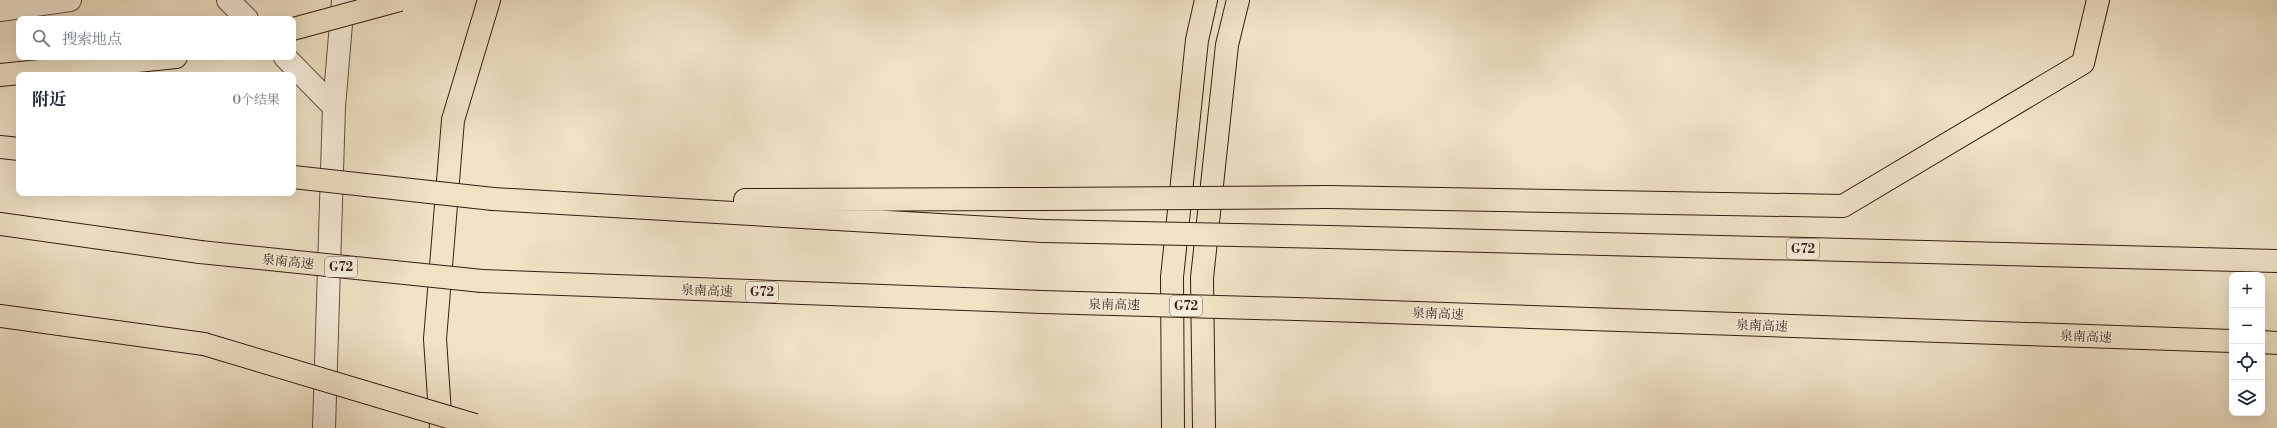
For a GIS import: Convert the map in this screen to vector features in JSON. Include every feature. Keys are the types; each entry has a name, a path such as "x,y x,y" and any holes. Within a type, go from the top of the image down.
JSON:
{"highway":[{"path":"296,28 400,0"},
{"path":"441,428 435,339 453,120 488,0"},
{"path":"1173,428 1172,277 1197,40 1206,0"},
{"path":"1204,428 1202,278 1227,45 1238,0"},
{"path":"524,200 1328,197 1843,206 2082,62 2098,0"},
{"path":"29,72 147,60"},
{"path":"0,75 16,73"},
{"path":"0,147 16,149"},
{"name":"G72","path":"296,177 493,199 1043,231 2277,261"},
{"name":"泉南高速","path":"0,224 200,252 482,282 2229,341"},
{"path":"0,316 204,344 479,426"},
{"path":"2265,342 2277,343"}],"street":[{"path":"0,10 70,0"},
{"path":"228,0 244,16"},
{"path":"324,428 334,106 342,0"},
{"path":"288,60 334,106"}]}
